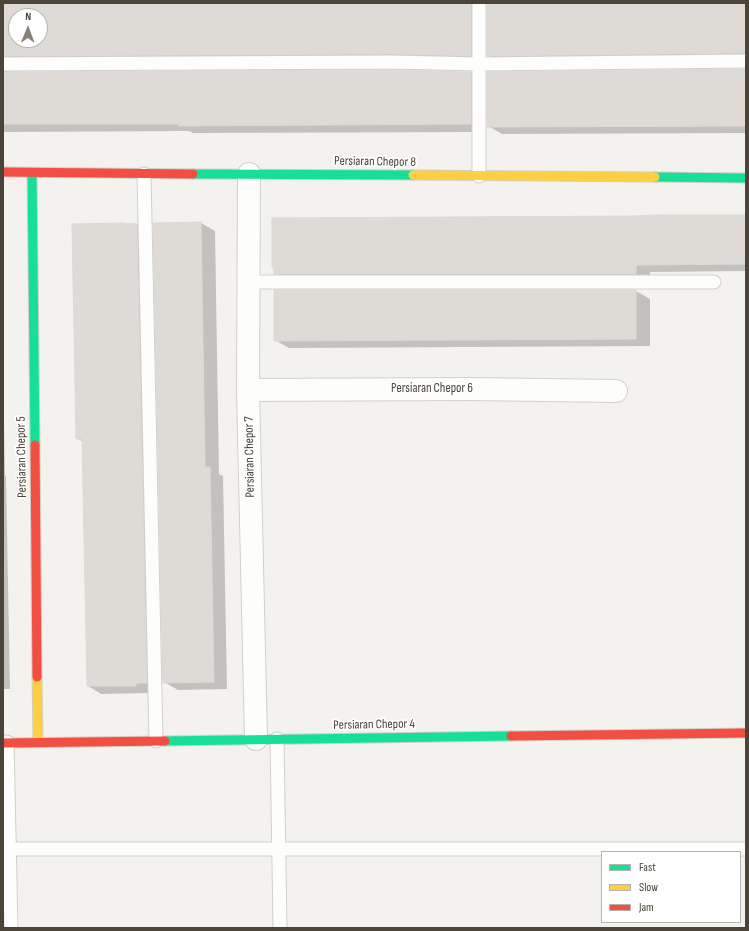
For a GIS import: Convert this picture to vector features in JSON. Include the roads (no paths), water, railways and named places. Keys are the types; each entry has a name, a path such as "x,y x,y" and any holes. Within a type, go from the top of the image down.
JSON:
{"street":[{"name":"Persiaran Chepor 8","path":"3,172 746,178"},
{"name":"Persiaran Chepor 5","path":"32,172 38,742"},
{"name":"Persiaran Chepor 7","path":"249,174 248,390 267,739"},
{"name":"Persiaran Chepor 6","path":"248,390 616,390"},
{"name":"Persiaran Chepor 4","path":"5,742 746,733"}],"lane":[{"path":"479,176 480,3"},
{"path":"3,64 384,62 479,64 746,61"},
{"path":"144,174 156,741"},
{"path":"248,282 714,282"},
{"path":"267,739 279,849 280,928"},
{"path":"5,742 11,928"},
{"path":"9,850 746,849"}]}
